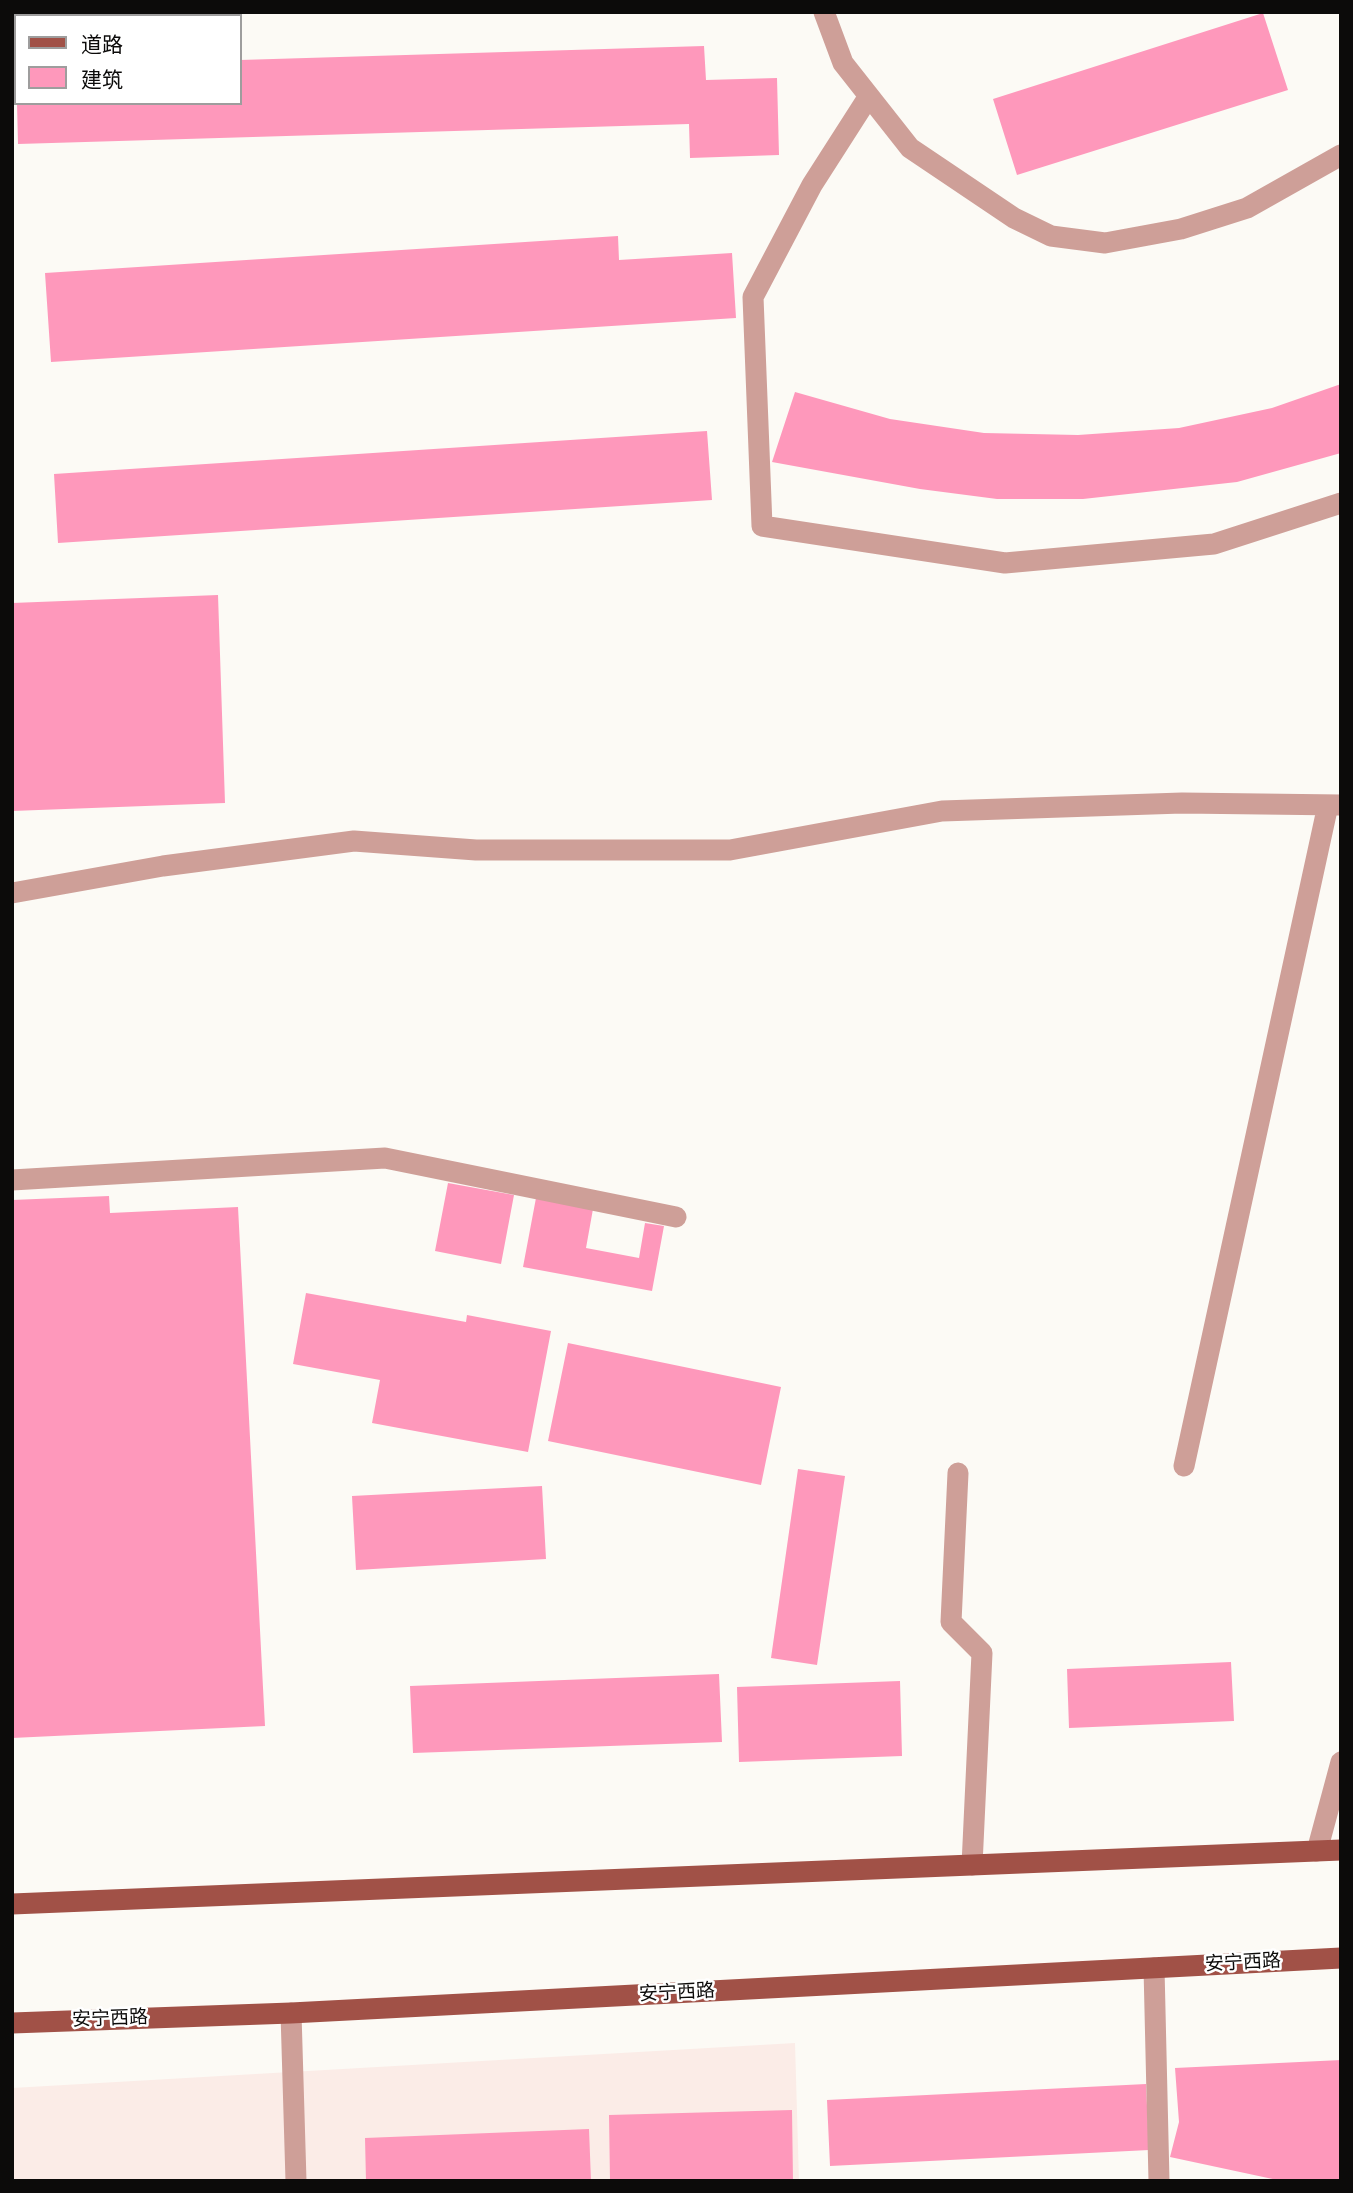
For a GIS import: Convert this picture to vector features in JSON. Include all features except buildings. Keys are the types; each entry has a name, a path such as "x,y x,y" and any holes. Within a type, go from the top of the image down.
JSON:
{"main road":[{"path":"12,1904 1341,1850"},
{"name":"安宁西路","path":"12,2023 292,2013 1341,1958"}],"street":[{"path":"824,12 843,63 910,148 1014,218 1051,236 1105,243 1181,229 1247,208 1341,155"},
{"path":"869,96 811,185 753,297 762,526 1005,563 1214,544 1341,503"},
{"path":"12,893 163,866 354,841 476,850 730,850 942,811 1182,803 1334,805 1184,1466"},
{"path":"12,1180 385,1158 676,1217"},
{"path":"958,1473 951,1622 982,1653 972,1866"},
{"path":"1317,1851 1341,1762"},
{"path":"1154,1968 1158,2181"},
{"path":"292,2013 296,2181"}],"shaded area":[{"path":"795,2043 799,2181 12,2181 12,2088"}]}
